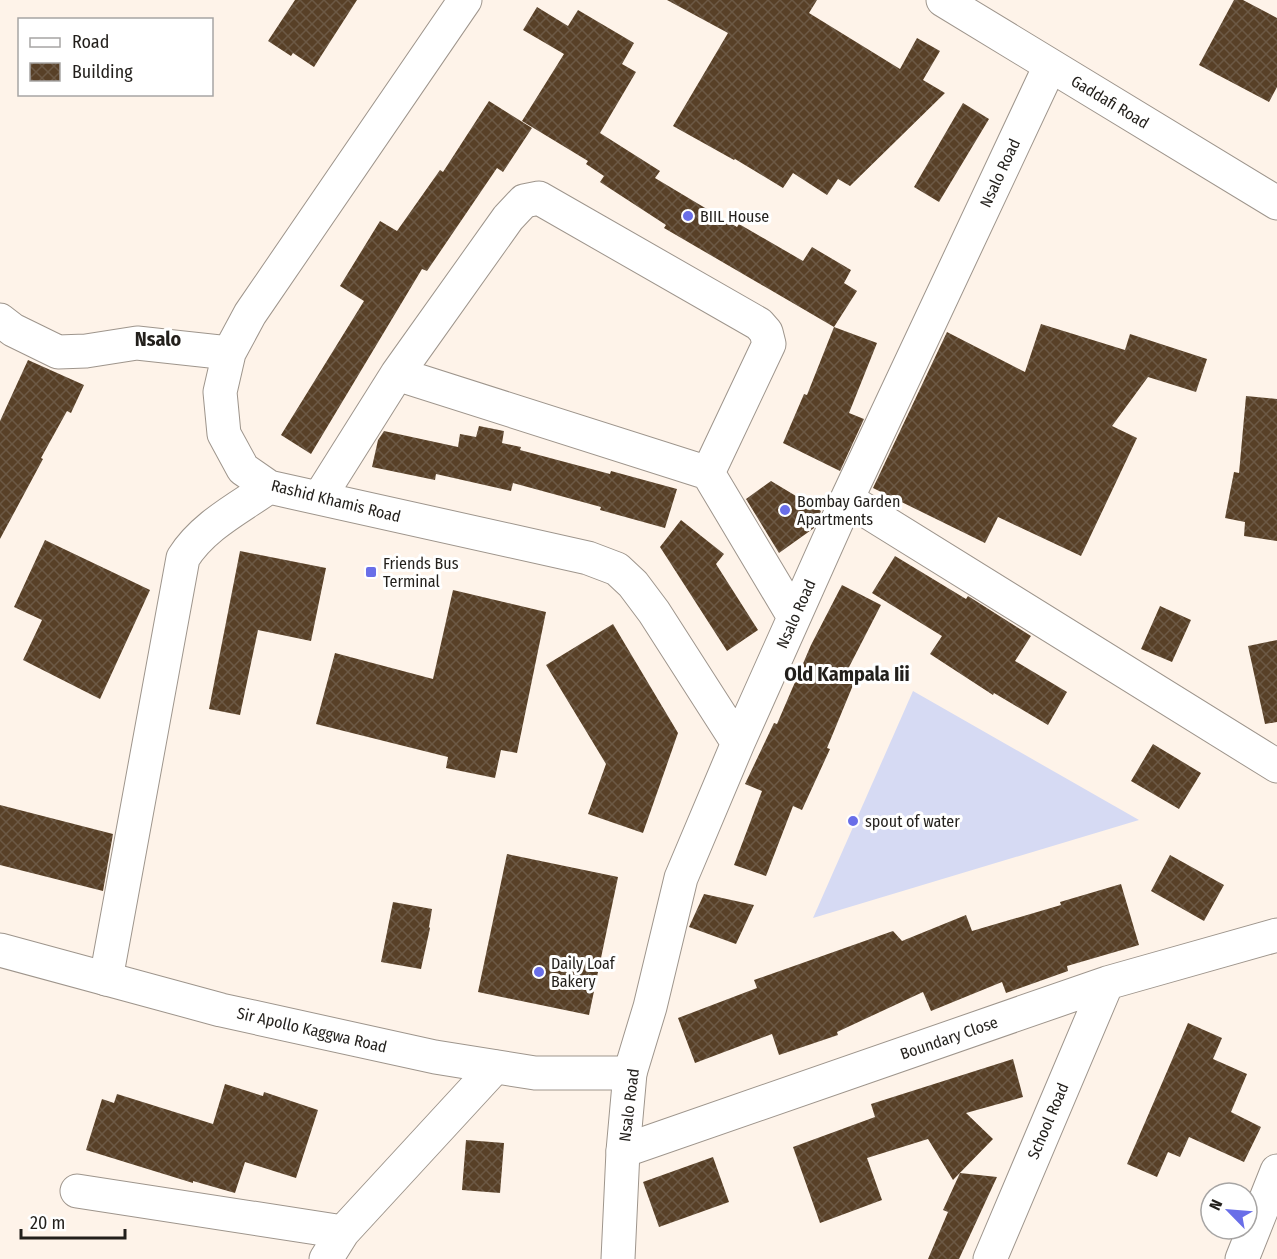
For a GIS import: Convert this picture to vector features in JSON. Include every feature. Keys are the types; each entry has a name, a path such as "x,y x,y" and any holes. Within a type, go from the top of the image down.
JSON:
{"street":[{"name":"Rashid Khamis Road","path":"465,0 250,314 229,353 220,392 224,434 243,469 269,487 588,558 616,569 633,584 654,612 738,743"},
{"name":"Gaddafi Road","path":"943,0 1277,203"},
{"name":"Nsalo Road","path":"618,1259 623,1151 630,1073 650,1007 681,878 794,617 1050,66"},
{"path":"319,498 397,374 508,218 524,201 539,198 759,324 766,332 769,344 708,473"},
{"path":"0,320 13,330 58,352 86,351 137,343 229,353"},
{"path":"397,374 708,473 794,617"},
{"path":"106,979 183,558 193,543 207,531 269,487"},
{"path":"848,499 1277,766"},
{"name":"Boundary Close","path":"623,1151 1107,983 1277,934"},
{"name":"Sir Apollo Kaggwa Road","path":"0,950 221,1010 435,1057 535,1073 630,1073"},
{"name":"School Road","path":"990,1259 1107,983"},
{"path":"76,1191 335,1246 495,1067"},
{"path":"1242,1259 1277,1171"}],"shaded area":[{"path":"913,691 1139,820 813,918"}],"building":[{"path":"295,0 357,0 314,67 293,53 291,56 268,41"},
{"path":"667,0 817,0 809,13 900,69 917,38 940,51 923,80 945,93 850,186 838,179 827,195 793,173 783,188 673,126 728,33"},
{"path":"1234,0 1243,0 1277,18 1277,87 1269,102 1199,65"},
{"path":"537,7 568,26 578,10 634,43 622,64 636,72 600,133 660,171 655,178 737,227 739,224 803,261 812,247 851,270 844,283 857,291 834,327 664,228 666,225 600,182 604,176 586,164 588,161 522,121 564,54 523,30"},
{"path":"489,101 532,128 503,172 497,168 427,271 422,269 311,454 281,435 364,301 340,286 380,221 397,231 440,170 443,172"},
{"path":"963,103 989,119 939,202 914,187"},
{"path":"1041,324 1125,350 1130,334 1207,359 1196,392 1148,377 1112,426 1137,438 1081,556 998,517 985,543 873,488 947,332 1025,372"},
{"path":"834,327 877,343 849,413 864,419 840,471 783,443 804,394 807,395"},
{"path":"28,360 84,385 71,413 67,411 41,458 43,459 0,539 0,421"},
{"path":"1246,396 1277,399 1277,541 1244,536 1245,522 1225,518 1234,472 1239,473"},
{"path":"479,426 504,431 502,443 521,447 520,450 677,489 665,528 600,510 601,507 513,483 511,491 436,474 435,480 372,467 378,440 384,431 458,447 460,434 476,437"},
{"name":"Bombay Garden Apartments","path":"771,481 821,511 814,528 779,553 746,499"},
{"path":"681,520 724,554 716,564 758,630 727,651 660,547"},
{"path":"45,540 150,590 100,699 23,660 42,620 14,607"},
{"path":"240,551 326,568 311,641 258,630 240,715 209,709"},
{"path":"895,556 966,599 968,596 1031,636 1015,661 1067,692 1048,725 994,693 993,695 930,654 942,636 872,593"},
{"path":"842,585 881,605 848,669 858,673 827,748 830,749 802,810 793,806 766,876 734,865 762,791 745,784 774,723 777,724 811,645"},
{"path":"453,590 546,612 517,753 501,750 495,778 446,768 448,757 316,724 335,653 433,679"},
{"path":"1160,606 1191,620 1172,662 1141,649"},
{"path":"613,624 678,733 643,833 588,814 606,764 546,665"},
{"path":"1277,640 1277,722 1265,724 1248,646"},
{"path":"1153,744 1201,773 1179,809 1131,781"},
{"path":"0,805 113,834 103,891 0,865"},
{"path":"507,854 618,877 589,1015 478,992"},
{"path":"1170,855 1224,885 1204,921 1151,891"},
{"path":"1121,884 1139,945 1067,966 1068,971 1006,993 1002,982 931,1011 923,992 837,1032 838,1035 779,1055 772,1034 695,1063 678,1018 757,988 754,980 893,931 902,941 966,915 972,931 1061,905 1060,902"},
{"path":"704,894 754,905 736,944 689,927"},
{"path":"393,902 432,909 421,969 381,962"},
{"path":"1188,1023 1222,1038 1213,1059 1247,1074 1231,1112 1261,1127 1244,1162 1189,1137 1180,1157 1168,1152 1157,1177 1127,1164"},
{"path":"1013,1059 1023,1097 966,1113 993,1139 953,1180 928,1139 867,1158 882,1200 820,1223 793,1147 875,1117 871,1104"},
{"path":"225,1084 263,1096 264,1092 318,1110 296,1178 245,1162 235,1193 193,1181 193,1183 86,1150 102,1099 114,1103 117,1094 213,1124"},
{"path":"466,1140 504,1143 500,1193 462,1190"},
{"path":"713,1157 729,1202 659,1227 643,1182"},
{"path":"960,1173 997,1177 959,1259 928,1259 948,1212 943,1210"}],"place":[{"name":"BIIL House","path":"688,216"},
{"name":"Bombay Garden Apartments","path":"785,510"},
{"name":"Friends Bus Terminal","path":"371,572"},
{"name":"spout of water","path":"853,821"},
{"name":"Daily Loaf Bakery","path":"539,972"}],"district":[{"name":"Nsalo","path":"158,339"},
{"name":"Old Kampala Iii","path":"847,674"}]}
